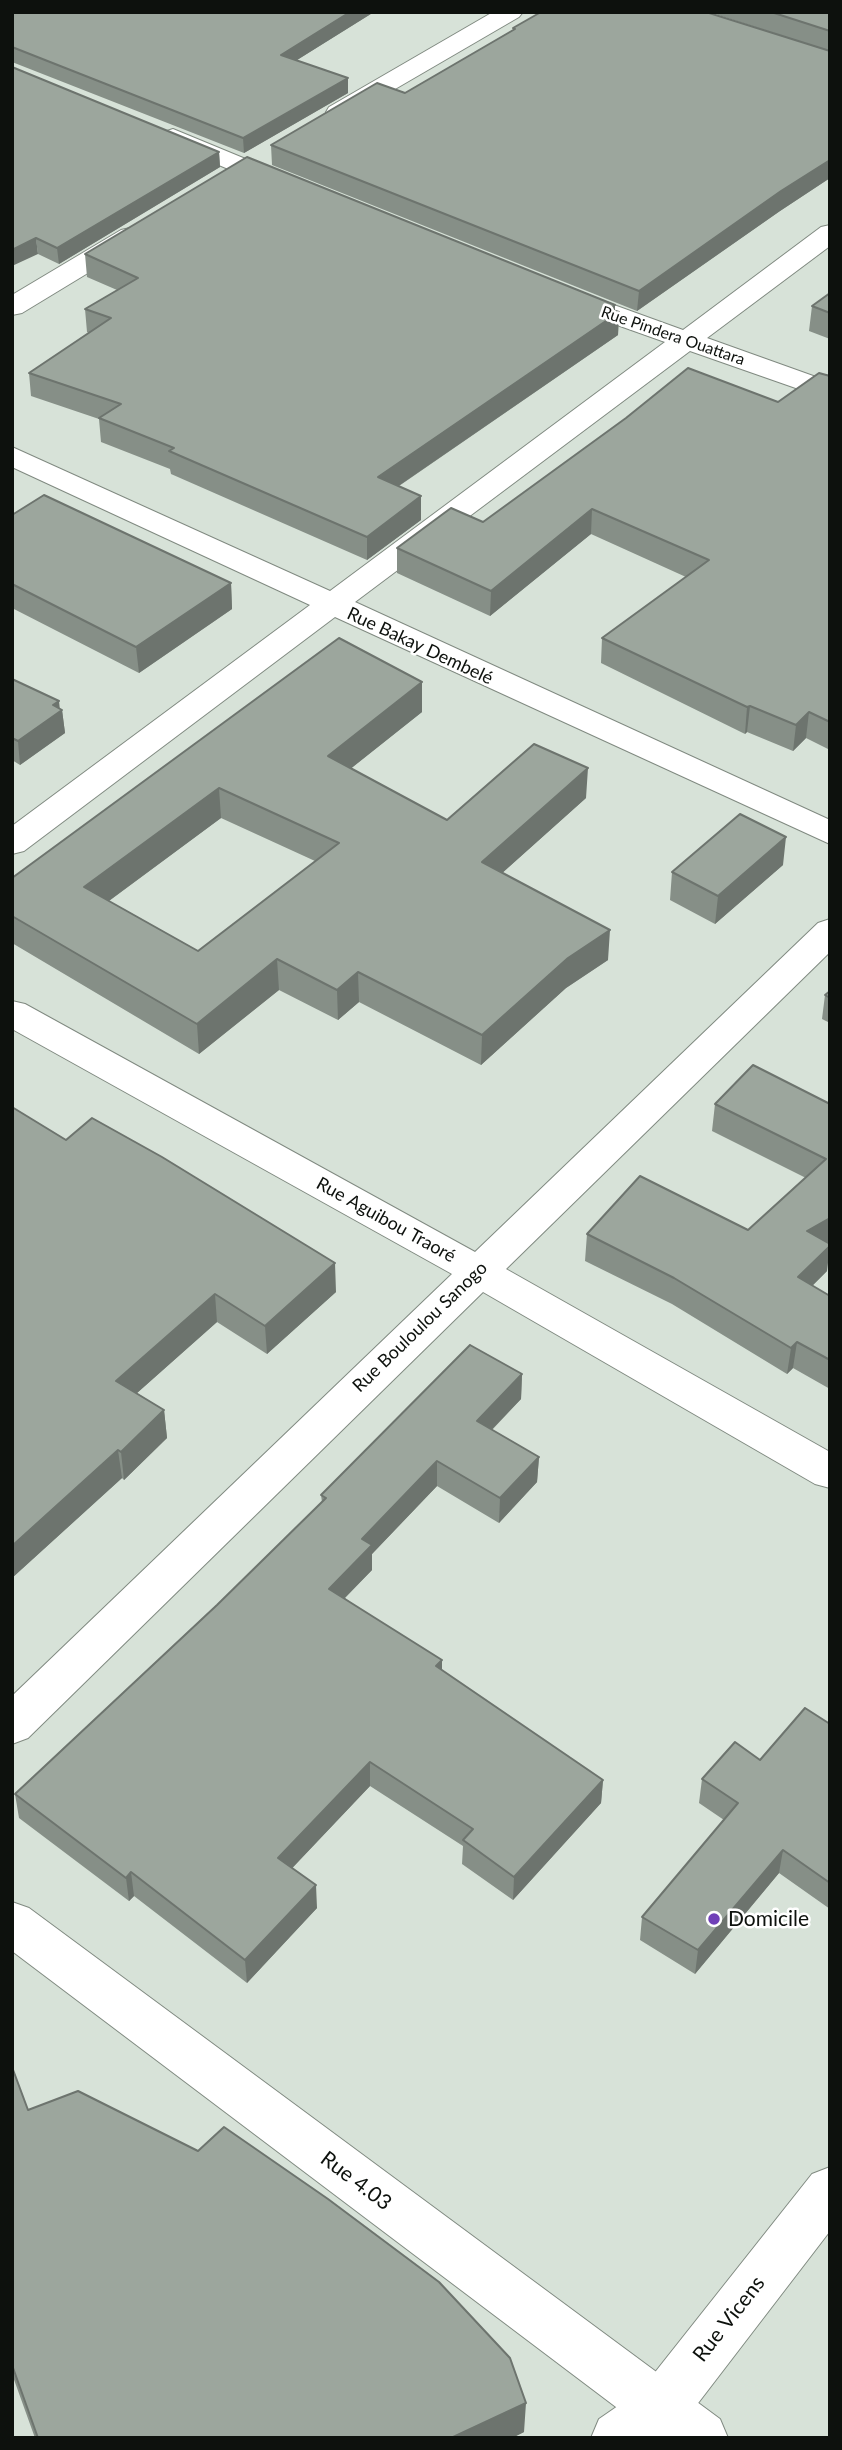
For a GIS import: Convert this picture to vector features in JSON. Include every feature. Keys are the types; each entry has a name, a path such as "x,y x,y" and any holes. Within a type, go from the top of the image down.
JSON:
{"street":[{"path":"313,127 511,12"},
{"path":"154,129 307,192"},
{"path":"220,181 267,153"},
{"path":"12,307 151,223"},
{"path":"12,844 830,233"},
{"name":"Rue Pindera Ouattara","path":"546,289 830,392"},
{"name":"Rue Bakay Dembelé","path":"12,456 332,606 830,833"},
{"name":"Rue Bouloulou Sanogo","path":"12,1725 830,931"},
{"name":"Rue Aguibou Traoré","path":"12,1013 478,1271 830,1472"},
{"name":"Rue 4.03","path":"12,1923 701,2438"},
{"name":"Rue Vicens","path":"618,2438 660,2409 830,2190"}],"building":[{"path":"12,12 350,12 281,55 348,78 243,138 12,47"},
{"path":"541,12 706,12 830,51 830,160 781,191 639,291 271,145 377,83 405,93"},
{"path":"771,12 830,12 830,31"},
{"path":"12,67 219,152 57,248 36,238 12,250"},
{"path":"247,157 615,305 609,309 619,312 378,477 421,496 367,537 169,451 174,448 99,418 121,404 29,373 111,318 85,309 138,278 85,254"},
{"path":"830,293 830,313 812,306"},
{"path":"688,368 778,402 819,373 830,376 830,722 809,712 796,725 747,707 602,638 709,560 592,509 491,591 397,548 451,508 483,522 626,418"},
{"path":"44,495 231,583 136,647 12,584 12,515"},
{"path":"339,638 422,682 328,756 447,820 534,744 588,768 482,862 610,930 568,958 482,1035 358,972 337,990 277,959 197,1024 12,916 12,878","holes":["219,788 339,843 198,951 84,887"]},
{"path":"12,679 59,701 53,705 62,710 18,741 12,738"},
{"path":"740,814 786,837 718,896 672,872"},
{"path":"753,1065 830,1104 830,1218 807,1231 830,1246 798,1277 830,1296 830,1360 797,1342 791,1348 674,1278 587,1234 640,1176 748,1230 826,1159 715,1104"},
{"path":"12,1107 66,1140 92,1118 162,1157 335,1263 265,1326 215,1294 116,1381 164,1410 121,1452 118,1450 12,1546"},
{"path":"470,1345 522,1374 477,1421 539,1457 500,1498 437,1461 362,1539 372,1545 329,1589 442,1660 436,1666 603,1780 514,1877 463,1840 473,1829 370,1762 278,1858 316,1885 245,1960 131,1872 126,1878 15,1794 217,1605 326,1498 321,1495"},
{"path":"805,1708 830,1724 830,1883 783,1850 698,1950 642,1917 738,1803 702,1779 735,1742 760,1760"},
{"path":"12,2067 28,2110 78,2091 198,2151 224,2127 328,2199 439,2282 510,2358 526,2403 451,2438 38,2438 12,2365"}],"place":[{"name":"Domicile","path":"714,1919"}]}
